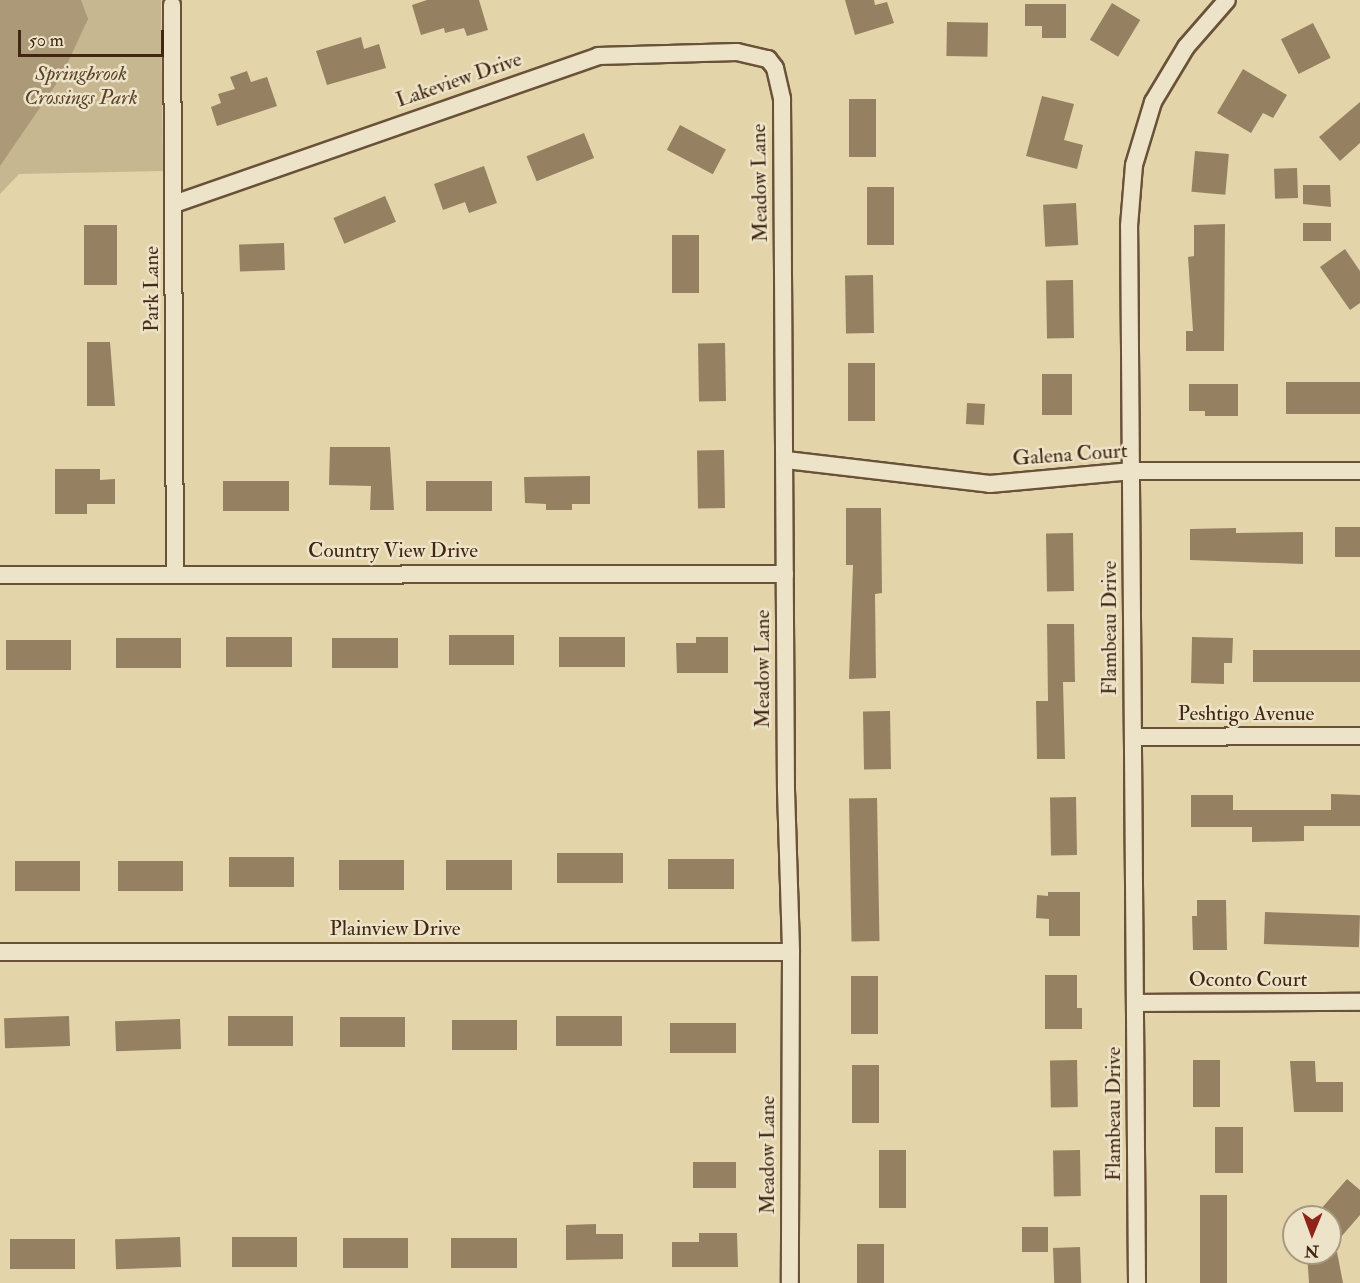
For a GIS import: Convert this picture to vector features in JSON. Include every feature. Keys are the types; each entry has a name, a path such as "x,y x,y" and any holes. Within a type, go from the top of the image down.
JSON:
{"street":[{"name":"Flambeau Drive","path":"1137,1283 1129,226 1134,165 1153,102 1185,47 1225,0"},
{"name":"Park Lane","path":"172,5 175,574"},
{"name":"Lakeview Drive","path":"174,204 598,56 737,52 768,59"},
{"name":"Meadow Lane","path":"768,59 781,80 782,99 785,574 791,952 790,1283"},
{"name":"Galena Court","path":"786,460 990,484 1132,471 1360,471"},
{"name":"Country View Drive","path":"0,575 785,574"},
{"name":"Peshtigo Avenue","path":"1133,737 1360,736"},
{"name":"Plainview Drive","path":"0,952 791,952"},
{"name":"Oconto Court","path":"1136,1003 1360,1002"}],"green space":[{"name":"Springbrook Crossings Park","path":"0,0 161,0 163,171 19,174 0,194"}],"shaded area":[{"path":"0,0 81,0 88,19 61,77 0,166"}],"building":[{"path":"427,0 479,0 488,30 467,36 464,28 445,33 444,28 421,35 412,5"},
{"path":"845,0 874,0 875,5 887,2 894,23 855,35"},
{"path":"1112,3 1140,20 1118,57 1090,40"},
{"path":"1025,4 1066,4 1066,38 1042,38 1042,26 1025,26"},
{"path":"947,22 988,23 987,57 946,56"},
{"path":"1313,23 1331,58 1299,74 1281,39"},
{"path":"361,37 364,49 379,44 386,68 327,85 316,51"},
{"path":"1243,69 1287,95 1273,118 1263,113 1251,133 1217,113"},
{"path":"247,71 251,82 267,77 277,106 217,126 211,107 221,103 218,94 235,89 230,77"},
{"path":"1042,96 1074,104 1064,140 1083,145 1077,169 1026,156"},
{"path":"849,99 876,99 876,157 849,157"},
{"path":"1360,102 1360,143 1340,161 1319,137"},
{"path":"680,125 726,149 713,174 667,150"},
{"path":"584,133 594,158 537,181 527,156"},
{"path":"1195,151 1229,154 1225,195 1191,192"},
{"path":"484,166 497,203 469,213 465,202 443,210 434,184"},
{"path":"1297,168 1298,198 1275,199 1274,169"},
{"path":"1303,185 1330,185 1331,207 1303,204"},
{"path":"867,187 894,187 894,245 867,245"},
{"path":"385,196 396,222 344,244 333,218"},
{"path":"1076,203 1078,245 1045,247 1043,205"},
{"path":"1303,223 1331,223 1331,241 1303,241"},
{"path":"1225,224 1224,351 1186,351 1186,331 1193,331 1188,257 1194,256 1194,225"},
{"path":"84,225 117,225 117,285 84,285"},
{"path":"672,235 699,235 699,293 672,293"},
{"path":"284,243 285,270 240,272 239,245"},
{"path":"1345,249 1360,271 1360,303 1350,310 1320,267"},
{"path":"845,275 873,275 874,333 846,333"},
{"path":"1046,280 1073,280 1074,338 1047,338"},
{"path":"87,342 110,342 115,406 87,406"},
{"path":"698,343 725,343 726,401 699,401"},
{"path":"848,363 875,363 875,421 848,421"},
{"path":"1042,374 1072,374 1072,415 1042,415"},
{"path":"1286,382 1360,382 1360,414 1286,414"},
{"path":"1189,384 1238,384 1238,416 1205,416 1205,411 1189,411"},
{"path":"967,403 985,404 984,425 966,424"},
{"path":"330,447 390,447 394,510 370,510 371,486 329,485"},
{"path":"697,450 724,450 725,508 698,508"},
{"path":"55,469 100,469 100,480 115,479 115,504 87,504 87,514 55,514"},
{"path":"590,476 590,504 572,504 572,510 546,510 546,504 525,503 524,477"},
{"path":"223,481 289,481 289,511 223,511"},
{"path":"426,481 492,481 492,511 426,511"},
{"path":"846,508 881,508 882,593 875,594 876,678 849,679 853,565 846,565"},
{"path":"1335,527 1360,527 1360,557 1335,557"},
{"path":"1236,528 1236,533 1303,532 1303,564 1190,560 1190,529"},
{"path":"1046,533 1073,533 1074,591 1047,591"},
{"path":"1047,624 1074,624 1075,682 1063,682 1065,759 1037,759 1036,701 1048,701"},
{"path":"449,635 514,635 514,665 449,665"},
{"path":"226,637 292,637 292,667 226,667"},
{"path":"559,637 625,637 625,667 559,667"},
{"path":"696,637 728,637 728,673 677,673 676,643 696,643"},
{"path":"1192,637 1233,638 1232,663 1224,663 1224,684 1191,683"},
{"path":"116,638 181,638 181,668 116,668"},
{"path":"332,638 398,638 398,668 332,668"},
{"path":"6,640 71,640 71,670 6,670"},
{"path":"1253,650 1360,650 1360,682 1253,682"},
{"path":"863,711 890,711 891,769 864,769"},
{"path":"1331,794 1360,795 1360,826 1304,826 1304,841 1252,842 1252,827 1191,827 1191,795 1233,795 1233,810 1331,810"},
{"path":"1050,797 1076,797 1077,855 1051,855"},
{"path":"849,798 877,798 879,941 851,941"},
{"path":"557,853 623,853 623,883 557,883"},
{"path":"229,857 294,857 294,887 229,887"},
{"path":"668,859 734,859 734,889 668,889"},
{"path":"339,860 404,860 404,890 339,890"},
{"path":"446,860 512,860 512,890 446,890"},
{"path":"15,861 80,861 80,891 15,891"},
{"path":"118,861 183,861 183,891 118,891"},
{"path":"1048,892 1080,892 1080,936 1049,936 1049,919 1036,918 1037,895 1048,896"},
{"path":"1197,900 1226,900 1227,950 1193,950 1192,916 1197,916"},
{"path":"1265,912 1360,915 1359,947 1264,944"},
{"path":"1045,975 1077,975 1077,1008 1082,1008 1082,1029 1045,1029"},
{"path":"851,976 878,976 878,1034 851,1034"},
{"path":"69,1016 70,1046 5,1048 4,1018"},
{"path":"228,1016 293,1016 293,1046 228,1046"},
{"path":"556,1016 622,1016 622,1046 556,1046"},
{"path":"340,1017 405,1017 405,1047 340,1047"},
{"path":"180,1019 181,1049 116,1051 115,1021"},
{"path":"452,1020 517,1020 517,1050 452,1050"},
{"path":"670,1023 736,1023 736,1053 670,1053"},
{"path":"1050,1060 1077,1060 1078,1107 1051,1107"},
{"path":"1193,1060 1220,1060 1220,1107 1193,1107"},
{"path":"1290,1061 1315,1061 1316,1082 1343,1082 1343,1112 1294,1112"},
{"path":"852,1065 879,1065 879,1123 852,1123"},
{"path":"1215,1127 1243,1127 1243,1173 1215,1173"},
{"path":"879,1150 906,1150 906,1208 879,1208"},
{"path":"1053,1150 1080,1150 1081,1196 1054,1196"},
{"path":"693,1162 736,1162 736,1188 693,1188"},
{"path":"1347,1179 1360,1190 1360,1215 1342,1236 1342,1205 1324,1205"},
{"path":"1200,1195 1227,1195 1227,1283 1200,1283"},
{"path":"596,1224 596,1234 623,1234 623,1259 566,1260 566,1225"},
{"path":"1022,1227 1048,1227 1048,1252 1022,1252"},
{"path":"699,1233 737,1233 738,1267 672,1267 672,1242 699,1242"},
{"path":"180,1237 181,1267 116,1269 115,1239"},
{"path":"232,1237 297,1237 297,1267 232,1267"},
{"path":"343,1238 408,1238 408,1268 343,1268"},
{"path":"451,1238 517,1238 517,1268 451,1268"},
{"path":"10,1239 75,1239 75,1269 10,1269"},
{"path":"857,1244 884,1244 884,1283 857,1283"},
{"path":"1080,1247 1081,1283 1054,1283 1053,1248"},
{"path":"1308,1265 1340,1265 1343,1283 1309,1283"}]}
